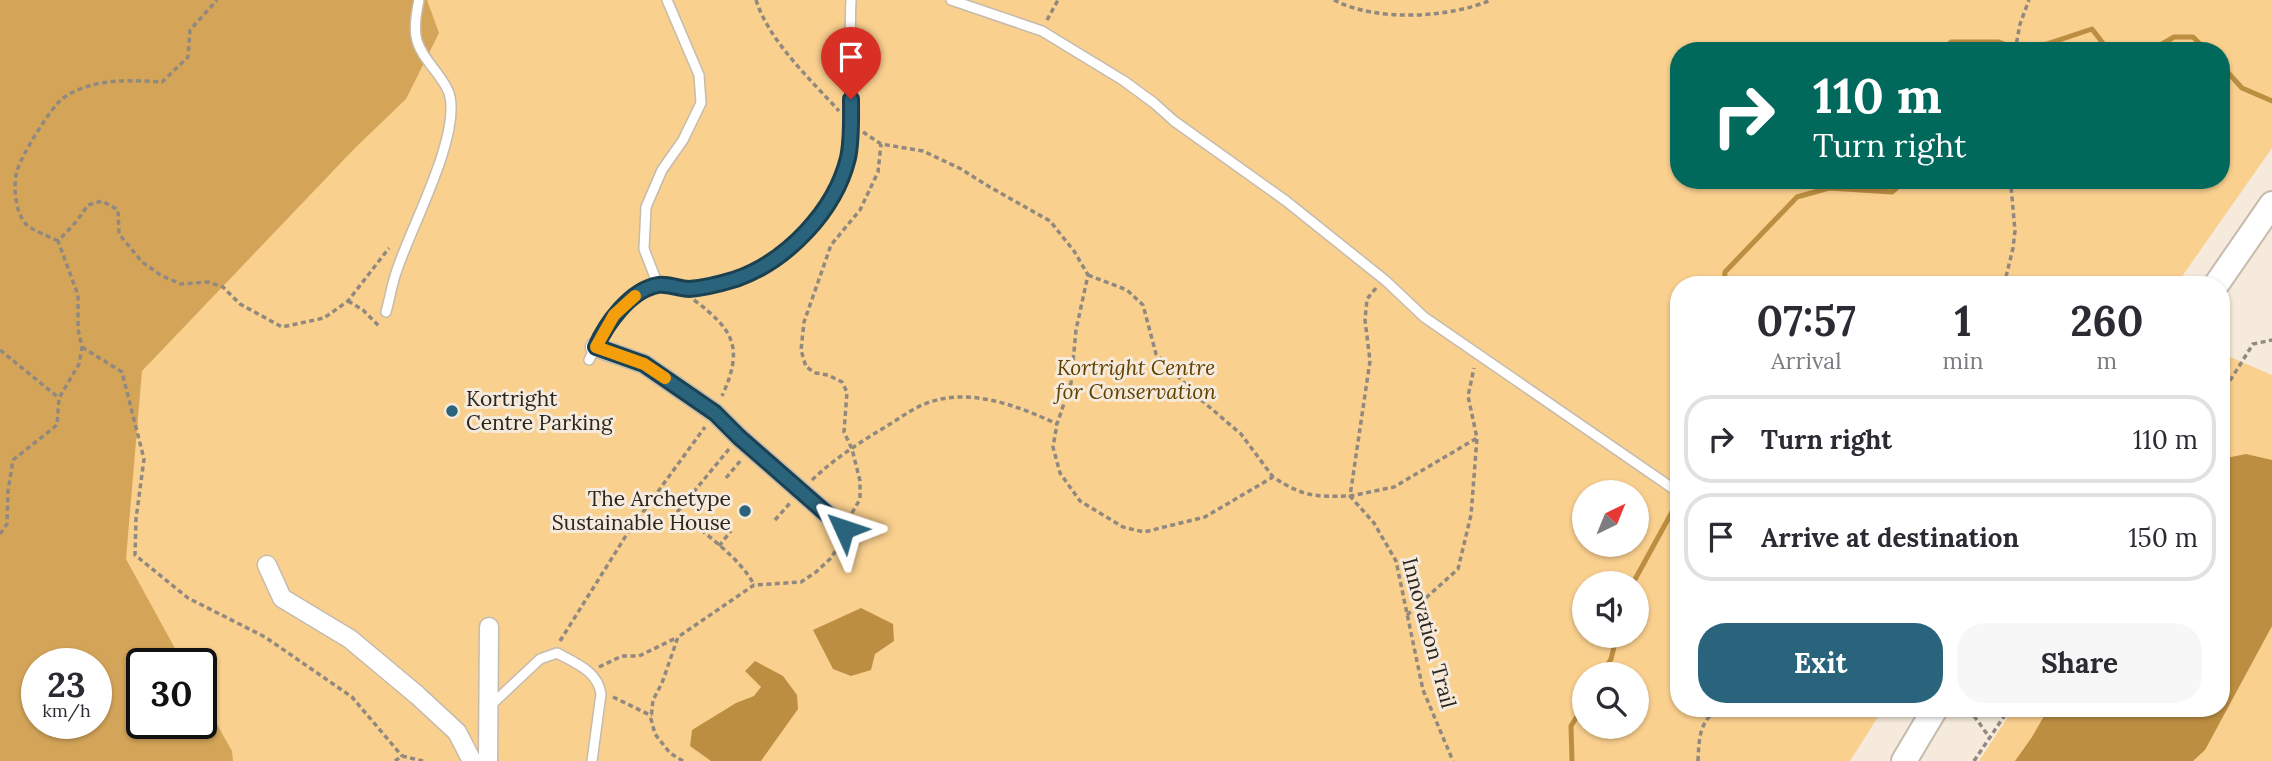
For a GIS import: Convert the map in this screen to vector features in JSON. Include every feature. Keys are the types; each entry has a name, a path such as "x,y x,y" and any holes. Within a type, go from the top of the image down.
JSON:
{"street":[{"path":"2223,276 2272,204"},
{"path":"592,354 644,364 715,413 844,529"},
{"path":"267,565 282,598 350,639 417,695 457,732 472,761"},
{"path":"488,761 489,627"},
{"path":"1903,761 1930,717"}],"lane":[{"path":"386,312 396,271 440,162 449,128 450,96 442,80 418,50 415,32 419,0"},
{"path":"658,285 644,250 646,207 662,170 683,140 701,103 699,75 667,0"},
{"path":"592,354 614,315 635,296 658,285 689,289 736,279 776,258 803,234 822,212 835,190 848,158 851,123 851,0"},
{"path":"951,0 1042,32 1124,81 1174,121 1286,201 1386,281 1424,317 1670,487"},
{"path":"490,706 540,659 557,653 589,671 600,684 592,761"}],"path":[{"path":"0,534 7,524 13,460 57,425 59,398 79,364 82,347 78,329 78,295 58,241 26,223 16,200 16,172 43,124 62,99 94,85 123,80 162,82 188,57 190,30 217,0"},
{"path":"756,0 760,12 791,59 851,123 881,144 923,151 961,169 1049,221 1074,251 1088,275 1127,290 1143,305 1156,354 1200,399 1241,434 1273,477 1292,490 1316,497 1350,496 1394,487 1477,438"},
{"path":"1042,32 1058,0"},
{"path":"1334,0 1365,12 1385,14 1444,13 1473,8 1492,0"},
{"path":"2017,42 2029,0"},
{"path":"2006,276 2015,231 2011,189"},
{"path":"58,241 88,205 102,201 118,210 119,234 142,262 162,276 181,284 208,282 223,287 240,304 282,327 324,318 348,301 394,243"},
{"path":"1088,275 1076,330 1071,383 1057,424 1053,447 1060,473 1080,501 1123,527 1144,532 1205,517 1273,477"},
{"path":"1350,496 1370,361 1364,320 1367,299 1372,290 1386,281"},
{"path":"557,653 558,644 627,534 715,413 725,390 735,357 728,333 709,311 689,296"},
{"path":"348,301 363,310 379,326"},
{"path":"2230,381 2253,344 2272,340"},
{"path":"82,347 122,372 144,459 136,519 135,555 188,598 264,637 352,697 402,756 423,761"},
{"path":"0,350 59,398"},
{"path":"1407,616 1458,569 1471,515 1477,438 1468,396 1477,354"},
{"path":"801,491 862,441 920,406 939,400 961,397 983,399 1011,405 1057,424"},
{"path":"739,437 678,511 749,574 754,585"},
{"name":"Innovation Trail","path":"1350,496 1374,523 1396,561 1423,690 1453,761"},
{"path":"701,531 714,517"},
{"path":"718,546 731,531"},
{"path":"589,671 622,656 639,656 678,637"},
{"path":"601,694 619,699 652,716"},
{"path":"1698,761 1702,725 1708,717"},
{"path":"1975,717 1990,738"},
{"path":"1974,761 2004,717"},
{"path":"395,761 402,756"}],"green space":[{"name":"Kortright Centre for Conservation","path":"0,0 2272,0 2272,148 2182,276 1670,276 1670,717 1878,717 1850,761 0,761"},
{"path":"2230,357 2272,375 2272,761 1979,761 2008,717 2230,717"}],"shaded area":[{"path":"0,0 427,0 439,33 406,99 355,148 142,371 126,559 175,648 126,648 126,739 217,739 217,724 232,751 233,761 0,761"},
{"path":"2246,454 2272,460 2272,626 2230,704 2230,457"},
{"path":"861,608 893,624 894,641 875,654 871,670 851,676 833,669 813,630"},
{"path":"755,661 783,676 797,695 798,709 761,761 711,761 690,746 692,730 736,703 754,696 761,687 745,671"},
{"path":"2043,717 2223,717 2205,750 2193,761 2015,761"}],"waterway":[{"path":"2053,42 2092,29 2102,42"},
{"path":"2165,42 2174,37 2193,37 2198,42"},
{"path":"1951,42 1999,42"},
{"path":"2230,75 2242,88 2272,101"},
{"path":"1725,276 1725,272 1797,197 1825,189"},
{"path":"1845,189 1892,192 1896,189"},
{"path":"1640,571 1670,516"},
{"path":"1609,662 1614,648"},
{"path":"1572,724 1572,761"}],"slow traffic":[{"path":"635,296 614,315 596,347 644,364 665,378"}],"place":[{"name":"Kortright Centre Parking","path":"452,411"},
{"name":"The Archetype Sustainable House","path":"745,511"}],"route":[{"path":"844,529 715,413 644,364 596,347 614,315 635,296 658,285 689,289 736,279 776,258 803,234 822,212 835,190 848,158 851,99"}]}
